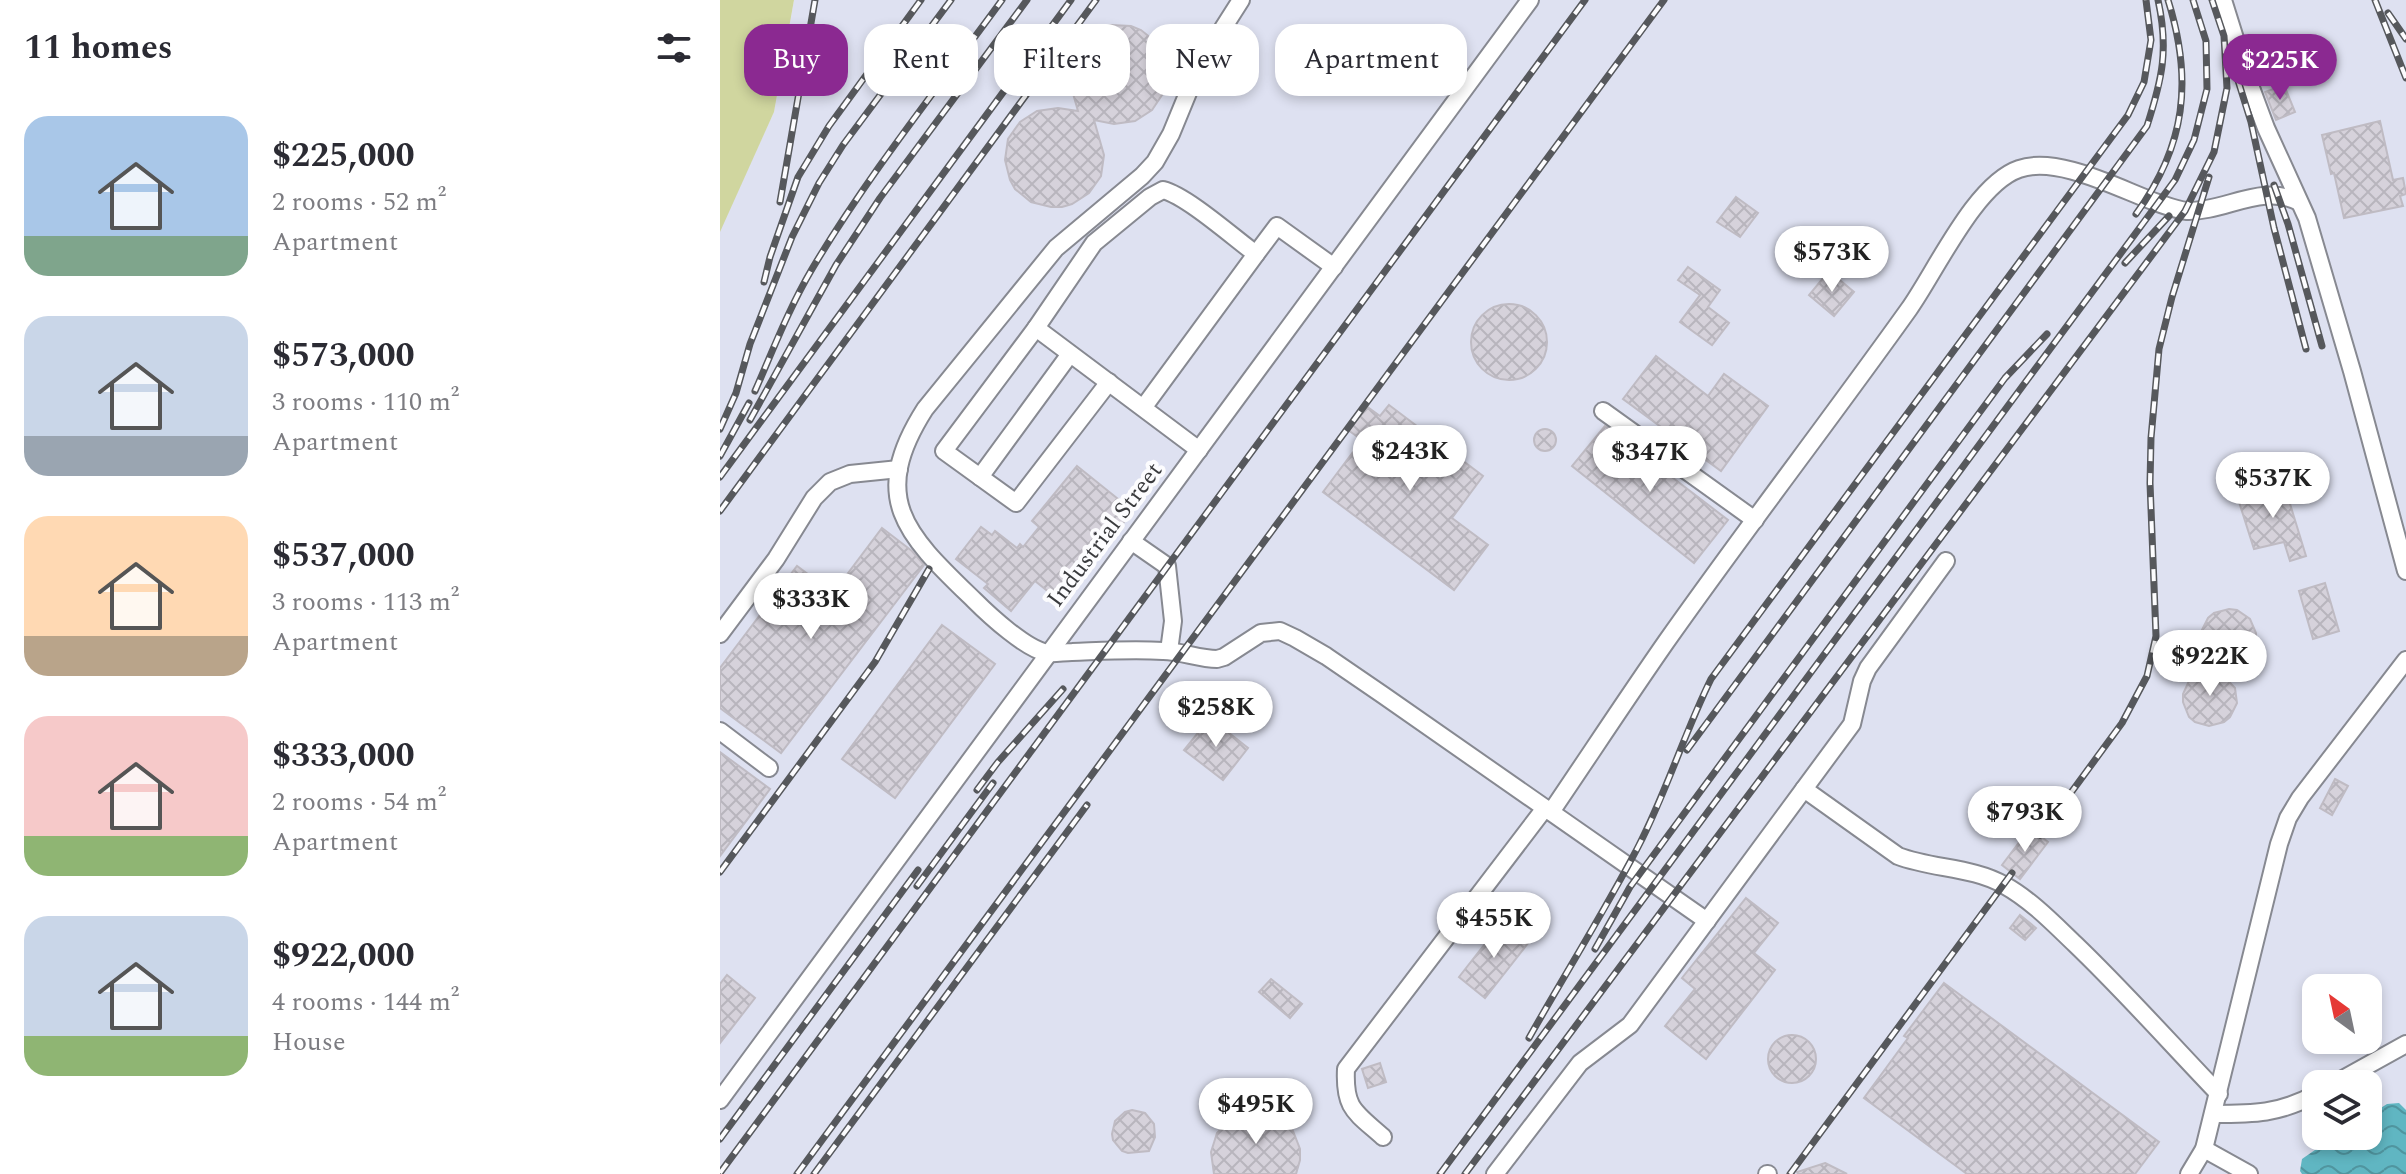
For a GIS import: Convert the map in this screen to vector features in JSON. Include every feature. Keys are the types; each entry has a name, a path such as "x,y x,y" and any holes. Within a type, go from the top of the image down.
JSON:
{"street":[{"path":"1241,0 1199,66 1171,134 1155,162 1056,248 913,427 899,469 899,501 903,519 935,563 989,616 1024,642 1047,653 1169,651 1217,659 1261,633 1280,631 1326,656 1707,921"},
{"name":"Industrial Street","path":"720,1100 1530,0"},
{"path":"2223,0 2266,128 2307,218 2406,571"},
{"path":"1383,1137 1351,1108 1345,1090 1346,1069 1548,810 1911,307 1986,191 2015,170 2042,165 2185,211 2205,210 2246,199 2278,195 2299,202"},
{"path":"1109,382 1016,503 944,451 1036,328 1094,243 1150,197 1163,190 1172,192 1256,254"},
{"path":"1143,408 1277,226 1334,267"},
{"path":"1036,328 1199,450"},
{"path":"980,477 1070,354"},
{"path":"1603,411 1755,520"},
{"path":"720,634 776,559 814,498 830,482 850,474 899,469"},
{"path":"1131,541 1167,566 1173,621 1169,651"},
{"path":"1495,1174 1580,1063 1630,1025 1852,724 1868,668 1946,561"},
{"path":"2189,1174 2204,1149 2288,818 2406,660"},
{"path":"720,731 769,768"},
{"path":"1804,789 1898,856 1985,877 2003,884 2038,909 2099,967 2219,1094"},
{"path":"2359,1070 2406,1044"},
{"path":"2213,1114 2265,1114 2302,1102"},
{"path":"2204,1149 2249,1174"}],"shaded area":[{"path":"794,0 2406,0 2406,1174 720,1174 720,230 774,112 777,96 848,96 848,24 790,24"}],"green space":[{"path":"720,0 794,0 790,24 744,24 744,96 777,96 774,112 720,232"}],"water":[{"path":"2399,1103 2406,1110 2406,1174 2302,1174 2302,1159 2315,1150 2382,1150 2382,1107"}],"building":[{"path":"1130,26 1146,34 1146,96 1161,96 1152,110 1135,121 1114,124 1094,120 1104,155 1101,176 1089,193 1062,207 1031,202 1015,189 1010,180 1005,160 1008,139 1020,122 1037,111 1058,108 1078,111 1074,96 1130,96"},
{"path":"2284,85 2295,112 2276,120 2265,92"},
{"path":"2380,121 2393,180 2403,178 2406,194 2400,196 2403,206 2344,218 2322,135"},
{"path":"1736,197 1758,213 1740,237 1717,222"},
{"path":"1688,267 1720,290 1708,307 1729,323 1712,345 1680,322 1700,295 1678,280"},
{"path":"1829,271 1854,292 1834,316 1809,295"},
{"path":"1509,304 1523,307 1536,315 1544,328 1547,342 1544,356 1536,369 1523,377 1509,380 1495,377 1482,369 1474,356 1471,342 1474,328 1482,315 1495,307"},
{"path":"1656,356 1708,396 1724,374 1768,406 1721,471 1623,399"},
{"path":"1389,405 1483,476 1452,518 1488,545 1454,590 1323,492 1362,440 1348,430 1366,406 1380,416"},
{"path":"1605,426 1728,520 1694,563 1572,466"},
{"path":"1541,429 1549,429 1556,440 1549,451 1541,451 1534,444 1534,436"},
{"path":"1077,466 1133,511 1060,601 1035,581 1011,611 984,588 988,584 956,559 981,527 992,535 995,531 1017,548 1020,544 1023,547 1039,527 1032,521"},
{"path":"2283,481 2306,556 2290,561 2284,542 2254,549 2239,502 2257,496 2255,490"},
{"path":"882,528 912,551 924,565 781,753 720,708 720,668 797,566 833,593"},
{"path":"2325,583 2339,631 2313,639 2299,591"},
{"path":"2237,610 2250,619 2256,641 2243,660 2220,665 2203,647 2201,632 2214,613"},
{"path":"942,625 995,664 895,798 842,759"},
{"path":"2215,667 2235,688 2237,703 2224,722 2209,726 2189,717 2183,694 2189,681"},
{"path":"1210,718 1248,748 1223,780 1184,750"},
{"path":"720,752 770,789 720,856"},
{"path":"2335,779 2348,786 2332,815 2320,808"},
{"path":"2030,828 2048,842 2020,879 2002,865"},
{"path":"1746,898 1778,923 1754,953 1775,970 1706,1059 1665,1026 1695,989 1682,978"},
{"path":"2020,915 2036,928 2025,940 2010,928"},
{"path":"1499,926 1507,932 1511,927 1529,942 1485,998 1459,977"},
{"path":"727,975 755,998 720,1043 720,984"},
{"path":"1271,979 1302,1004 1290,1018 1259,992"},
{"path":"1944,983 2159,1142 2135,1174 1967,1174 1864,1098 1908,1038 1904,1036"},
{"path":"1792,1035 1809,1042 1816,1059 1809,1076 1792,1083 1775,1076 1768,1059 1775,1042"},
{"path":"1380,1063 1386,1082 1368,1088 1362,1069"},
{"path":"1132,1110 1145,1113 1154,1124 1155,1137 1149,1151 1128,1153 1122,1151 1113,1140 1115,1121"},
{"path":"1249,1111 1269,1113 1293,1131 1300,1149 1296,1174 1214,1174 1211,1152 1217,1133 1231,1119"},
{"path":"1825,1163 1847,1174 1797,1172"}],"railway":[{"path":"780,202 815,0"},
{"path":"764,282 798,177 829,126 921,0"},
{"path":"720,429 792,237 819,183 843,145 951,0"},
{"path":"755,391 796,299 834,234 1002,0"},
{"path":"750,420 836,265 880,198 1027,0"},
{"path":"720,477 1071,0"},
{"path":"720,511 1096,0"},
{"path":"720,1173 1585,0"},
{"path":"797,1174 1664,0"},
{"path":"1529,1038 1638,847 1711,679 2128,115 2144,82 2151,40 2146,0"},
{"path":"1687,750 2147,126 2162,64 2163,34 2158,0"},
{"path":"2136,214 2166,163 2180,111 2181,57 2168,0"},
{"path":"1440,1174 2175,180 2194,140 2207,89 2206,41 2193,0"},
{"path":"1465,1174 2185,211 2214,152 2227,88 2224,36 2212,0"},
{"path":"2375,0 2406,78"},
{"path":"2388,13 2406,39"},
{"path":"2231,58 2251,122 2274,228 2306,349"},
{"path":"2040,835 2122,723 2147,676 2156,636 2150,483 2159,349 2209,177"},
{"path":"2274,185 2322,346"},
{"path":"2125,263 2169,216"},
{"path":"1595,949 1630,887 2005,378 2047,334"},
{"path":"720,456 749,403"},
{"path":"720,872 875,662 929,569"},
{"path":"977,790 1063,689"},
{"path":"917,886 993,783"},
{"path":"814,1174 1087,805"},
{"path":"720,1139 918,870"},
{"path":"1790,1174 2012,873"}]}
